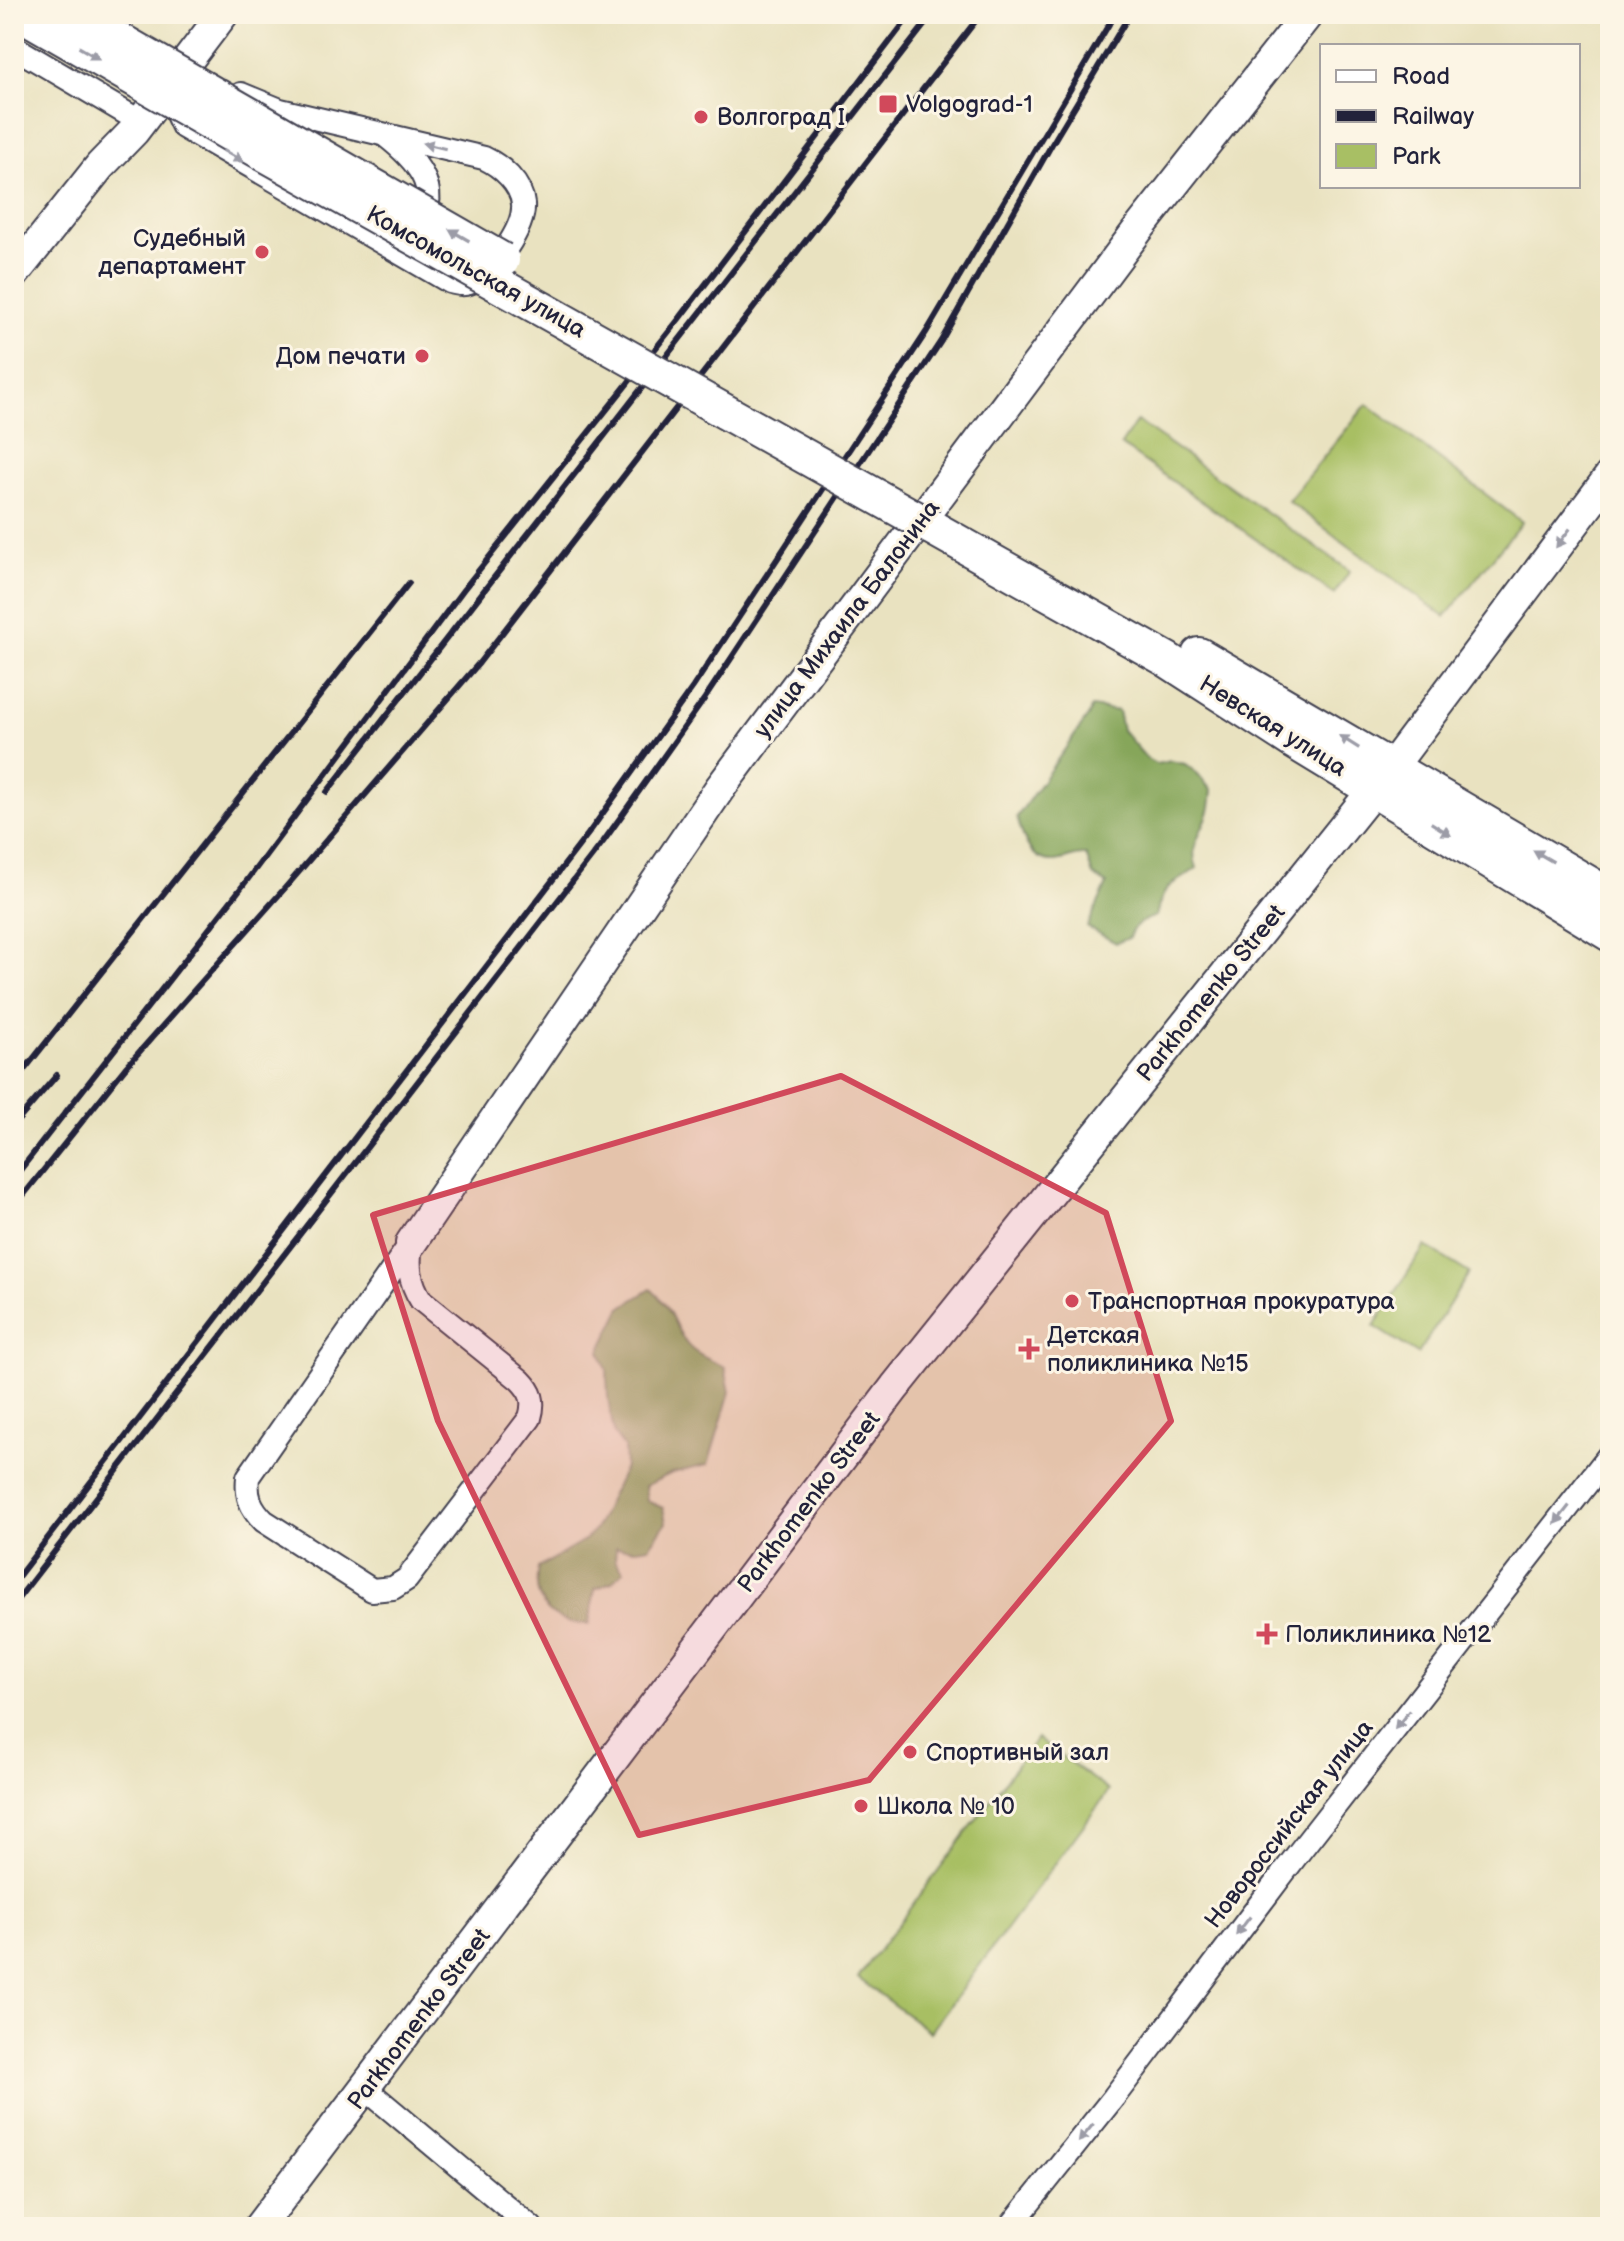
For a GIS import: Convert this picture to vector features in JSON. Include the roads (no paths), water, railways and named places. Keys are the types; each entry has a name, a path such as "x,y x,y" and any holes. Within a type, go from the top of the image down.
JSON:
{"main road":[{"name":"Комсомольская улица","path":"22,14 272,157 935,519"},
{"name":"Комсомольская улица","path":"74,14 935,519"},
{"name":"Невская улица","path":"935,519 1166,659 1300,729 1382,778 1610,896"},
{"name":"Невская улица","path":"1382,778 1610,934"}],"street":[{"path":"14,47 137,126 164,122 183,127 450,282 463,284 474,281 499,258 519,225 523,205 517,188 496,164 484,158 280,110 202,79 178,74 108,14"},
{"path":"14,274 100,166 137,126 223,14"},
{"name":"улица Михаила Балонина","path":"411,1243 720,788 1137,231 1308,14"},
{"path":"178,74 170,101 183,127"},
{"path":"379,241 400,242 417,227 429,207 424,174 403,150 384,135"},
{"name":"Parkhomenko Street","path":"259,2227 895,1387 1382,778 1610,476"},
{"path":"411,1243 408,1268 412,1287 421,1300 520,1380 530,1390 534,1405 530,1418 407,1579 393,1588 372,1590 264,1521 253,1511 246,1492 248,1477 411,1243"},
{"name":"Новороссийская улица","path":"1010,2227 1114,2097 1300,1851 1610,1454"},
{"path":"366,2089 531,2227"}],"railway":[{"path":"14,1178 248,879 463,590 679,319 911,14"},
{"path":"327,792 933,14"},
{"path":"14,1207 125,1068 479,663 981,14"},
{"path":"14,1582 588,834 693,687 927,331 1115,14"},
{"path":"14,1604 603,842 705,698 941,341 1052,144 1130,14"},
{"path":"14,1083 409,583"},
{"path":"14,1125 57,1075"}],"place":[{"name":"Volgograd-1","path":"888,104"},
{"name":"Волгоград I","path":"701,117"},
{"name":"Судебный департамент","path":"262,252"},
{"name":"Дом печати","path":"422,356"},
{"name":"Транспортная прокуратура","path":"1072,1301"},
{"name":"Детская поликлиника №15","path":"1029,1349"},
{"name":"Поликлиника №12","path":"1267,1634"},
{"name":"Спортивный зал","path":"910,1752"},
{"name":"Школа № 10","path":"861,1806"}]}
